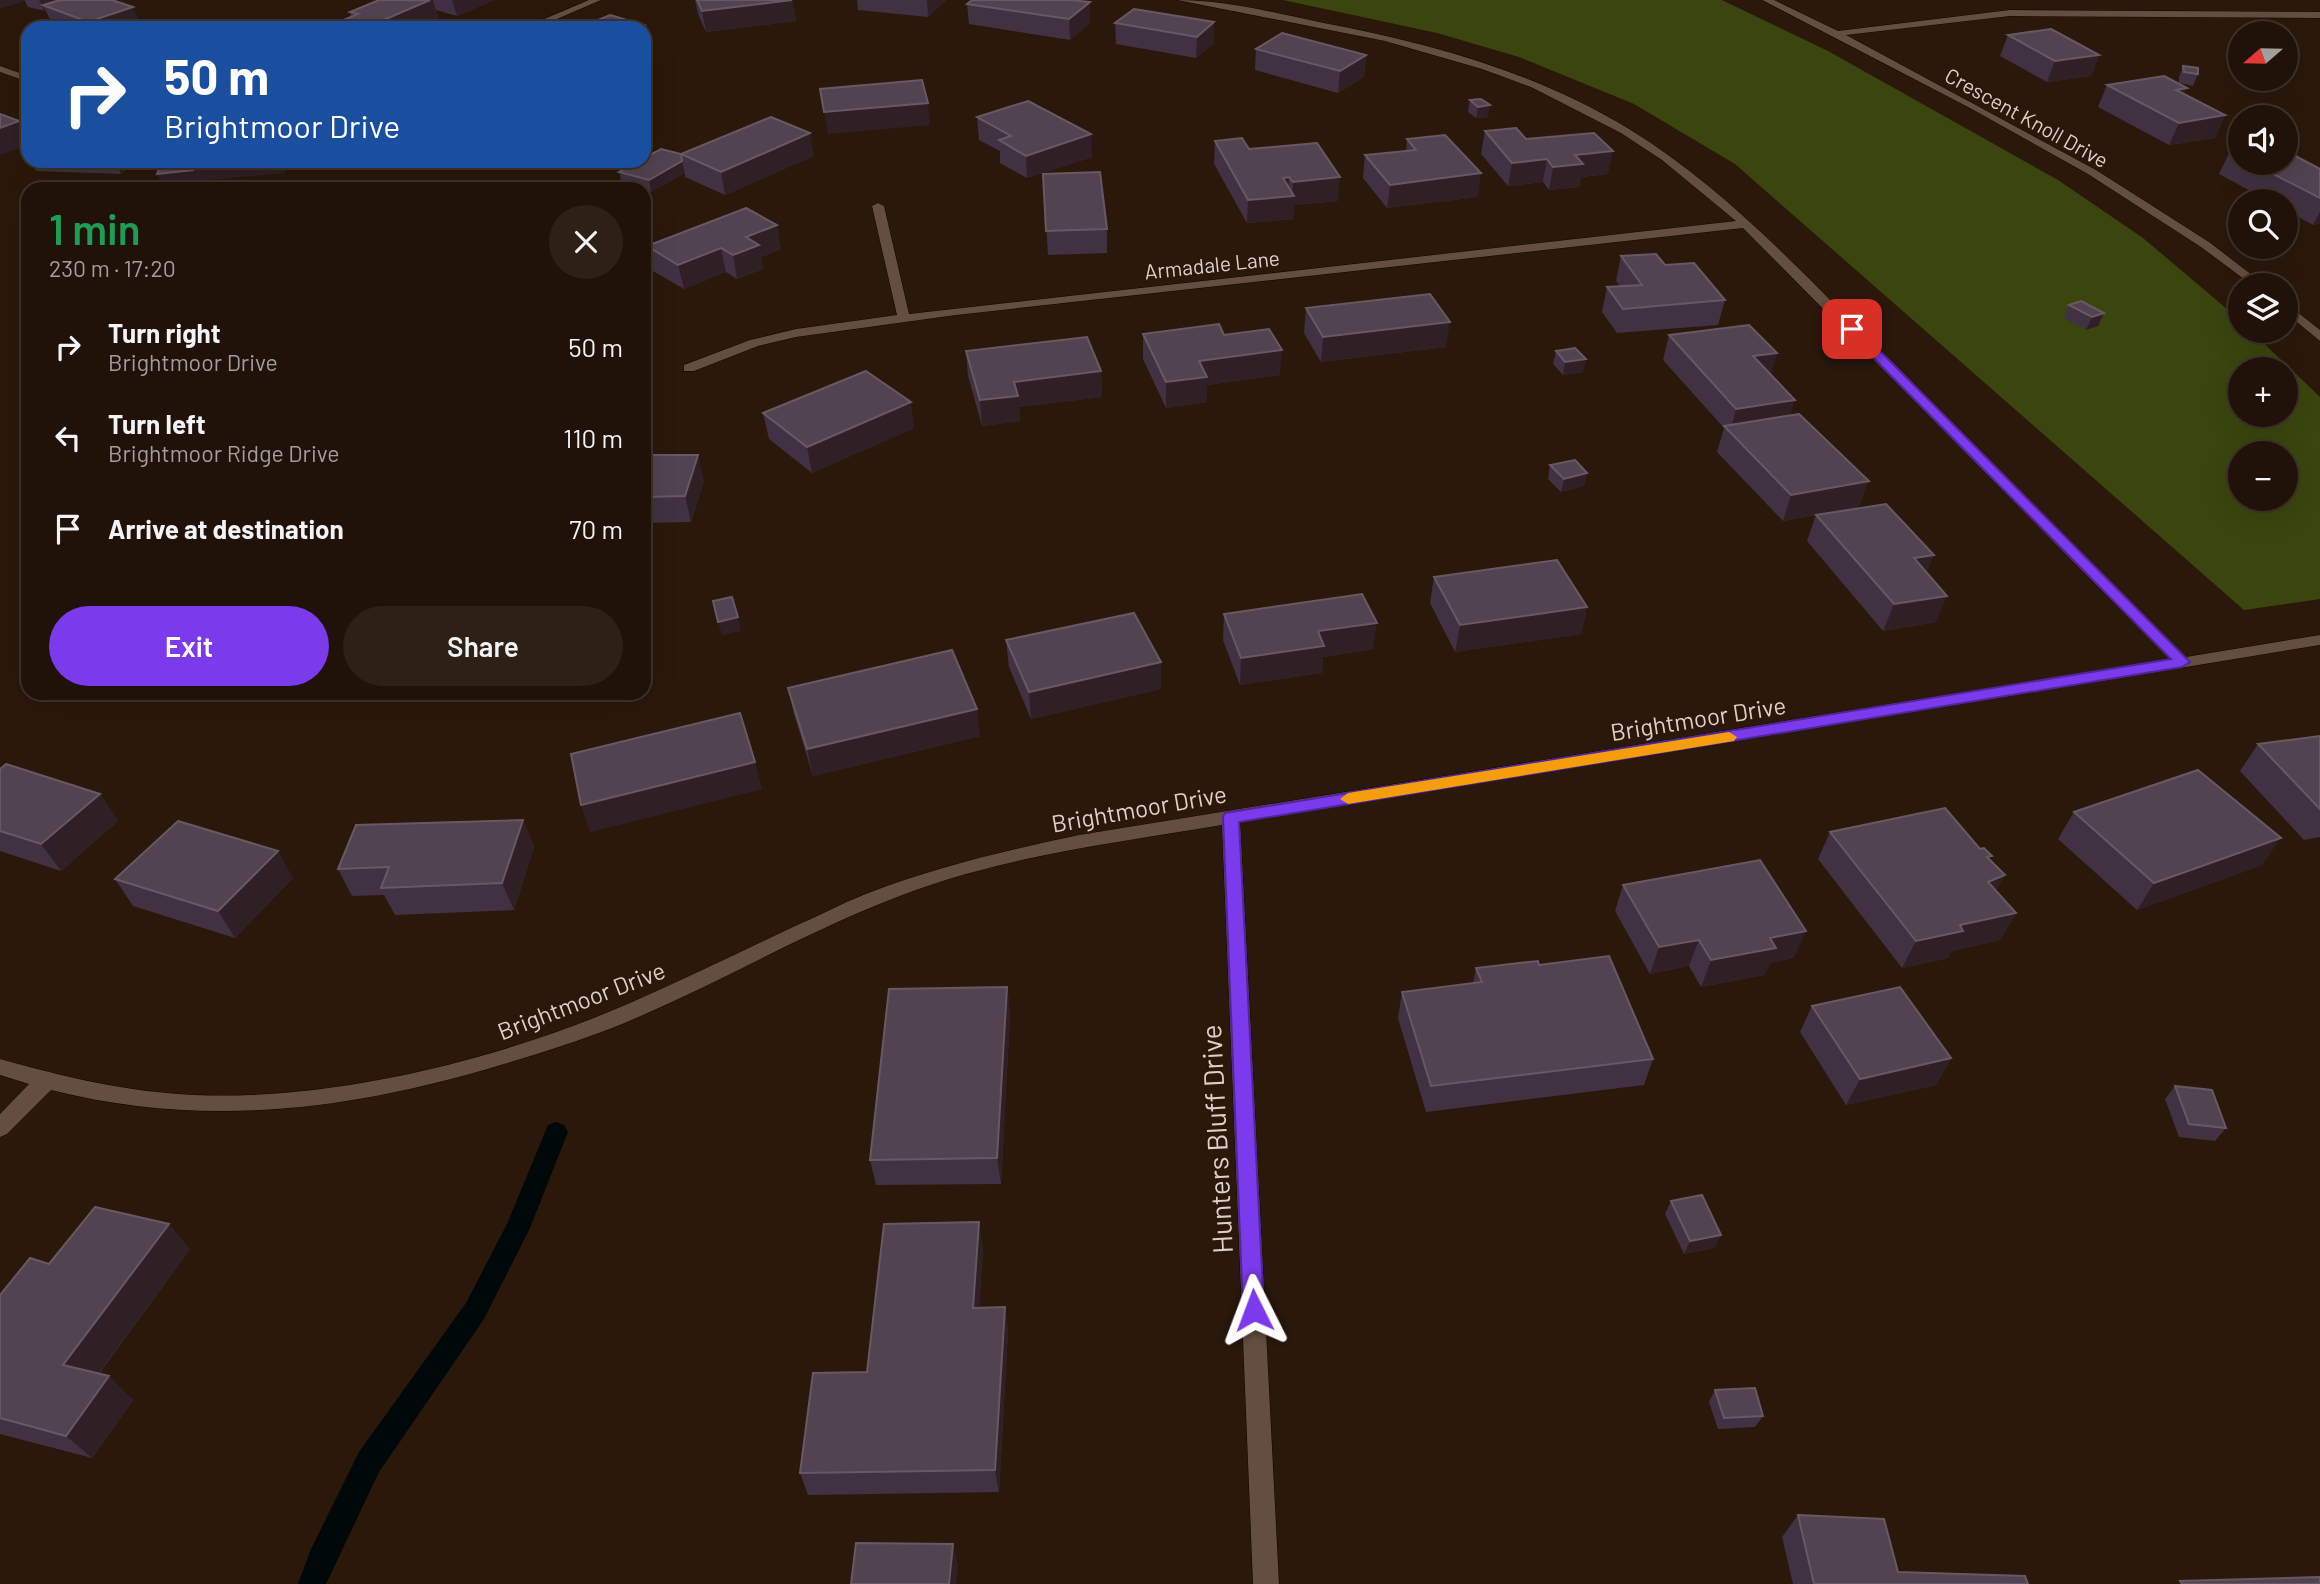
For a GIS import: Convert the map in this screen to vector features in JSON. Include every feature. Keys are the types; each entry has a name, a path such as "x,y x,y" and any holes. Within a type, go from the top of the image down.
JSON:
{"street":[{"path":"545,21 597,0"},
{"path":"1181,0 1344,28 1452,56 1555,94 1619,127 1677,165 1744,224 2182,662"},
{"name":"Crescent Knoll Drive","path":"1766,0 1836,34 2080,167 2186,232 2242,273"},
{"path":"1836,34 2011,13 2320,15"},
{"path":"0,69 21,76"},
{"path":"878,206 904,318"},
{"name":"Armadale Lane","path":"689,368 754,343 796,333 904,318 1744,224"},
{"path":"2298,318 2320,337"},
{"name":"Brightmoor Drive","path":"0,1067 46,1082 132,1097 223,1104 326,1096 383,1087 472,1066 617,1018 874,898 964,867 1079,842 2320,640"},
{"name":"Hunters Bluff Drive","path":"1231,817 1266,1584"},
{"path":"0,1128 46,1082"}],"green space":[{"path":"1283,0 1722,0 1828,51 2058,180 2143,238 2228,310 2228,343 2264,343 2278,357 2228,357 2228,427 2298,427 2298,376 2320,397 2320,599 2244,610 1735,164 1634,104 1519,57 1437,33"}],"building":[{"path":"60,0 112,0 133,7 85,21 43,5"},
{"path":"379,0 430,0 381,21 341,21 358,14 350,12"},
{"path":"697,0 792,0 702,11"},
{"path":"972,0 1090,2 1069,19 967,4"},
{"path":"1134,9 1214,22 1197,37 1115,23"},
{"path":"610,15 630,21 596,21"},
{"path":"2051,29 2099,55 2055,61 2008,35"},
{"path":"1282,33 1366,55 1340,71 1256,49"},
{"path":"2183,66 2198,68 2198,74 2184,72"},
{"path":"2164,76 2187,88 2176,90 2225,115 2179,123 2107,85"},
{"path":"922,80 928,103 824,112 820,89"},
{"path":"1481,99 1490,105 1478,107 1470,100"},
{"path":"1028,101 1091,134 1026,156 999,140 1011,136 977,117"},
{"path":"0,114 19,121 0,128"},
{"path":"771,117 810,133 721,172 681,154"},
{"path":"1516,128 1526,139 1594,133 1613,151 1575,155 1583,164 1553,167 1547,159 1512,163 1485,131"},
{"path":"1445,135 1481,173 1390,185 1365,155 1416,150 1407,139"},
{"path":"1242,138 1249,149 1317,143 1340,177 1293,182 1289,177 1283,178 1294,196 1248,200 1215,141"},
{"path":"661,149 681,154 682,161 649,180 619,172 626,168 651,168 651,154"},
{"path":"2298,157 2320,169 2320,198 2275,175 2298,175"},
{"path":"159,168 194,168 193,170 157,174"},
{"path":"1100,172 1107,229 1046,231 1043,174"},
{"path":"746,208 777,225 746,237 759,245 733,255 721,248 678,265 651,248 651,244"},
{"path":"1656,254 1665,265 1694,263 1725,300 1623,309 1607,287 1642,285 1621,256"},
{"path":"1430,294 1450,322 1323,337 1306,308"},
{"path":"2081,301 2104,313 2092,317 2069,305"},
{"path":"1219,324 1224,335 1269,329 1282,350 1199,361 1207,377 1166,382 1143,334"},
{"path":"1749,325 1777,353 1753,356 1795,400 1736,409 1669,335"},
{"path":"1087,337 1101,371 1014,382 1018,396 980,400 966,351"},
{"path":"1575,348 1586,359 1565,362 1556,351"},
{"path":"866,371 911,402 807,447 763,413"},
{"path":"1799,414 1869,481 1791,495 1724,426"},
{"path":"651,455 698,455 685,496 651,497"},
{"path":"1575,460 1587,473 1564,479 1550,465"},
{"path":"1886,504 1934,555 1914,558 1947,596 1894,604 1816,515"},
{"path":"1557,560 1587,607 1460,625 1434,577"},
{"path":"1362,594 1377,623 1318,631 1324,646 1241,658 1224,614"},
{"path":"732,597 738,617 718,622 713,601"},
{"path":"1134,613 1161,662 1029,692 1006,640"},
{"path":"952,650 977,709 807,749 788,688"},
{"path":"740,713 755,762 581,805 571,754"},
{"path":"2320,736 2320,809 2258,744"},
{"path":"6,764 100,794 41,844 0,831 0,769"},
{"path":"2198,770 2281,838 2154,883 2074,812"},
{"path":"1945,808 1980,849 1984,848 1992,856 1987,857 2005,875 1988,882 2016,913 1960,925 1963,931 1916,941 1830,832"},
{"path":"523,820 502,883 381,888 389,867 338,869 356,825"},
{"path":"178,821 278,851 218,911 115,879"},
{"path":"1760,860 1806,931 1770,938 1776,948 1711,960 1699,940 1659,947 1623,885"},
{"path":"1609,956 1653,1059 1431,1086 1402,992 1482,982 1476,968 1538,961 1539,965"},
{"path":"1007,987 997,1158 870,1160 889,989"},
{"path":"1900,987 1951,1058 1860,1079 1812,1006"},
{"path":"2175,1086 2212,1090 2226,1128 2189,1124"},
{"path":"1702,1195 1721,1235 1690,1241 1671,1201"},
{"path":"95,1207 169,1224 63,1365 109,1376 66,1436 0,1418 0,1295 30,1258 49,1264"},
{"path":"979,1222 973,1308 1005,1307 995,1470 800,1473 813,1373 867,1372 884,1224"},
{"path":"1755,1388 1763,1416 1724,1418 1715,1390"},
{"path":"1798,1515 1884,1519 1898,1572 2025,1576 2028,1584 1814,1584"},
{"path":"856,1543 953,1544 949,1584 851,1584"},
{"path":"2320,1577 2320,1584 2182,1584 2180,1581"}],"waterway":[{"path":"312,1584 321,1559 369,1462 475,1311 518,1228 556,1132"}],"slow traffic":[{"path":"1348,799 1729,737"}],"route":[{"path":"1254,1310 1231,817 2182,662 1852,329"}]}
